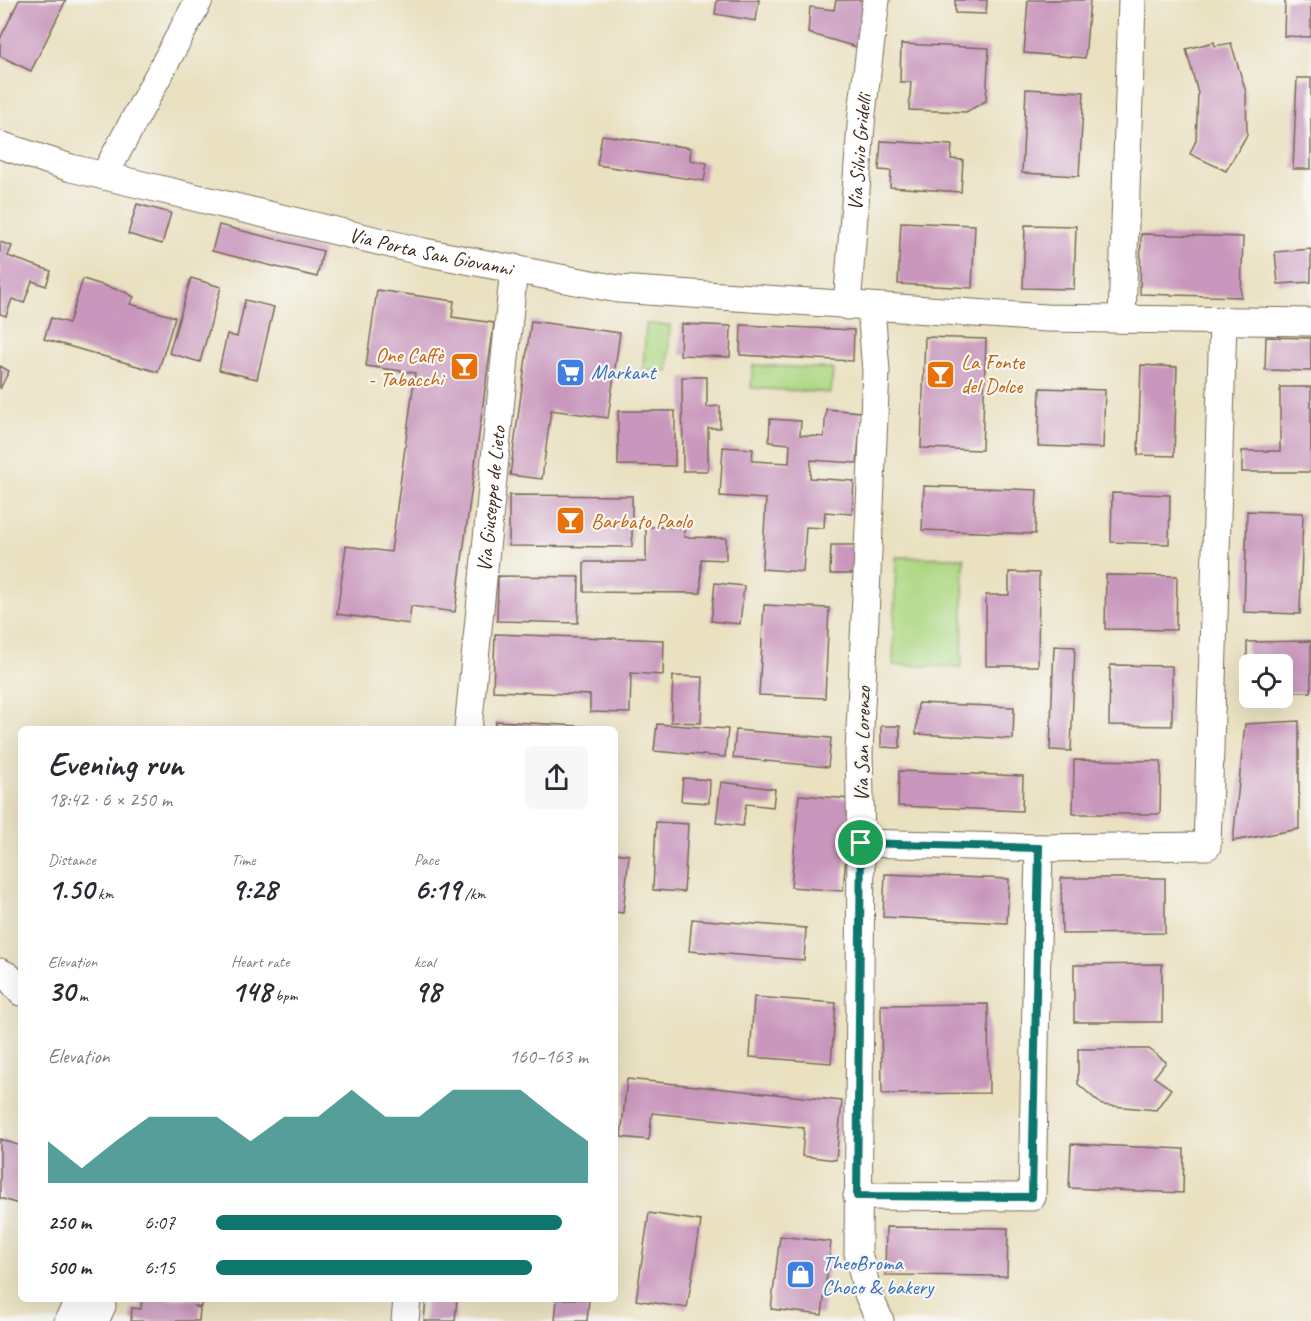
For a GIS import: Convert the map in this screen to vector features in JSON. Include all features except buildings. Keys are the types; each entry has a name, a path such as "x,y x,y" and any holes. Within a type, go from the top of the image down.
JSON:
{"street":[{"path":"104,176 199,0"},
{"name":"Via Silvio Gridelli","path":"859,307 862,112 876,0"},
{"path":"1122,319 1132,0"},
{"name":"Via Porta San Giovanni","path":"0,145 71,168 424,252 618,289 1046,318 1311,322"},
{"name":"Via Giuseppe de Lieto","path":"468,726 514,268"},
{"name":"Via San Lorenzo","path":"859,307 876,371 860,752 858,1253 868,1294 880,1321"},
{"path":"861,843 1039,848 1207,846 1223,321"},
{"path":"857,1196 1032,1197 1039,848"},
{"path":"0,972 8,976 18,988"},
{"path":"405,1321 406,1302"},
{"path":"68,1321 92,1309"}],"green space":[{"path":"646,324 670,325 668,372 643,370"},
{"path":"753,365 833,369 831,393 751,388"},
{"path":"896,557 964,558 962,667 893,665"}],"place":[{"name":"One Caffè - Tabacchi","path":"464,367"},
{"name":"Markant","path":"570,372"},
{"name":"La Fonte del Dolce","path":"940,374"},
{"name":"Barbato Paolo","path":"570,521"},
{"name":"TheoBroma Choco & bakery","path":"801,1275"}],"route":[{"path":"861,843 1039,848 1032,1197 857,1196 861,843"}]}
